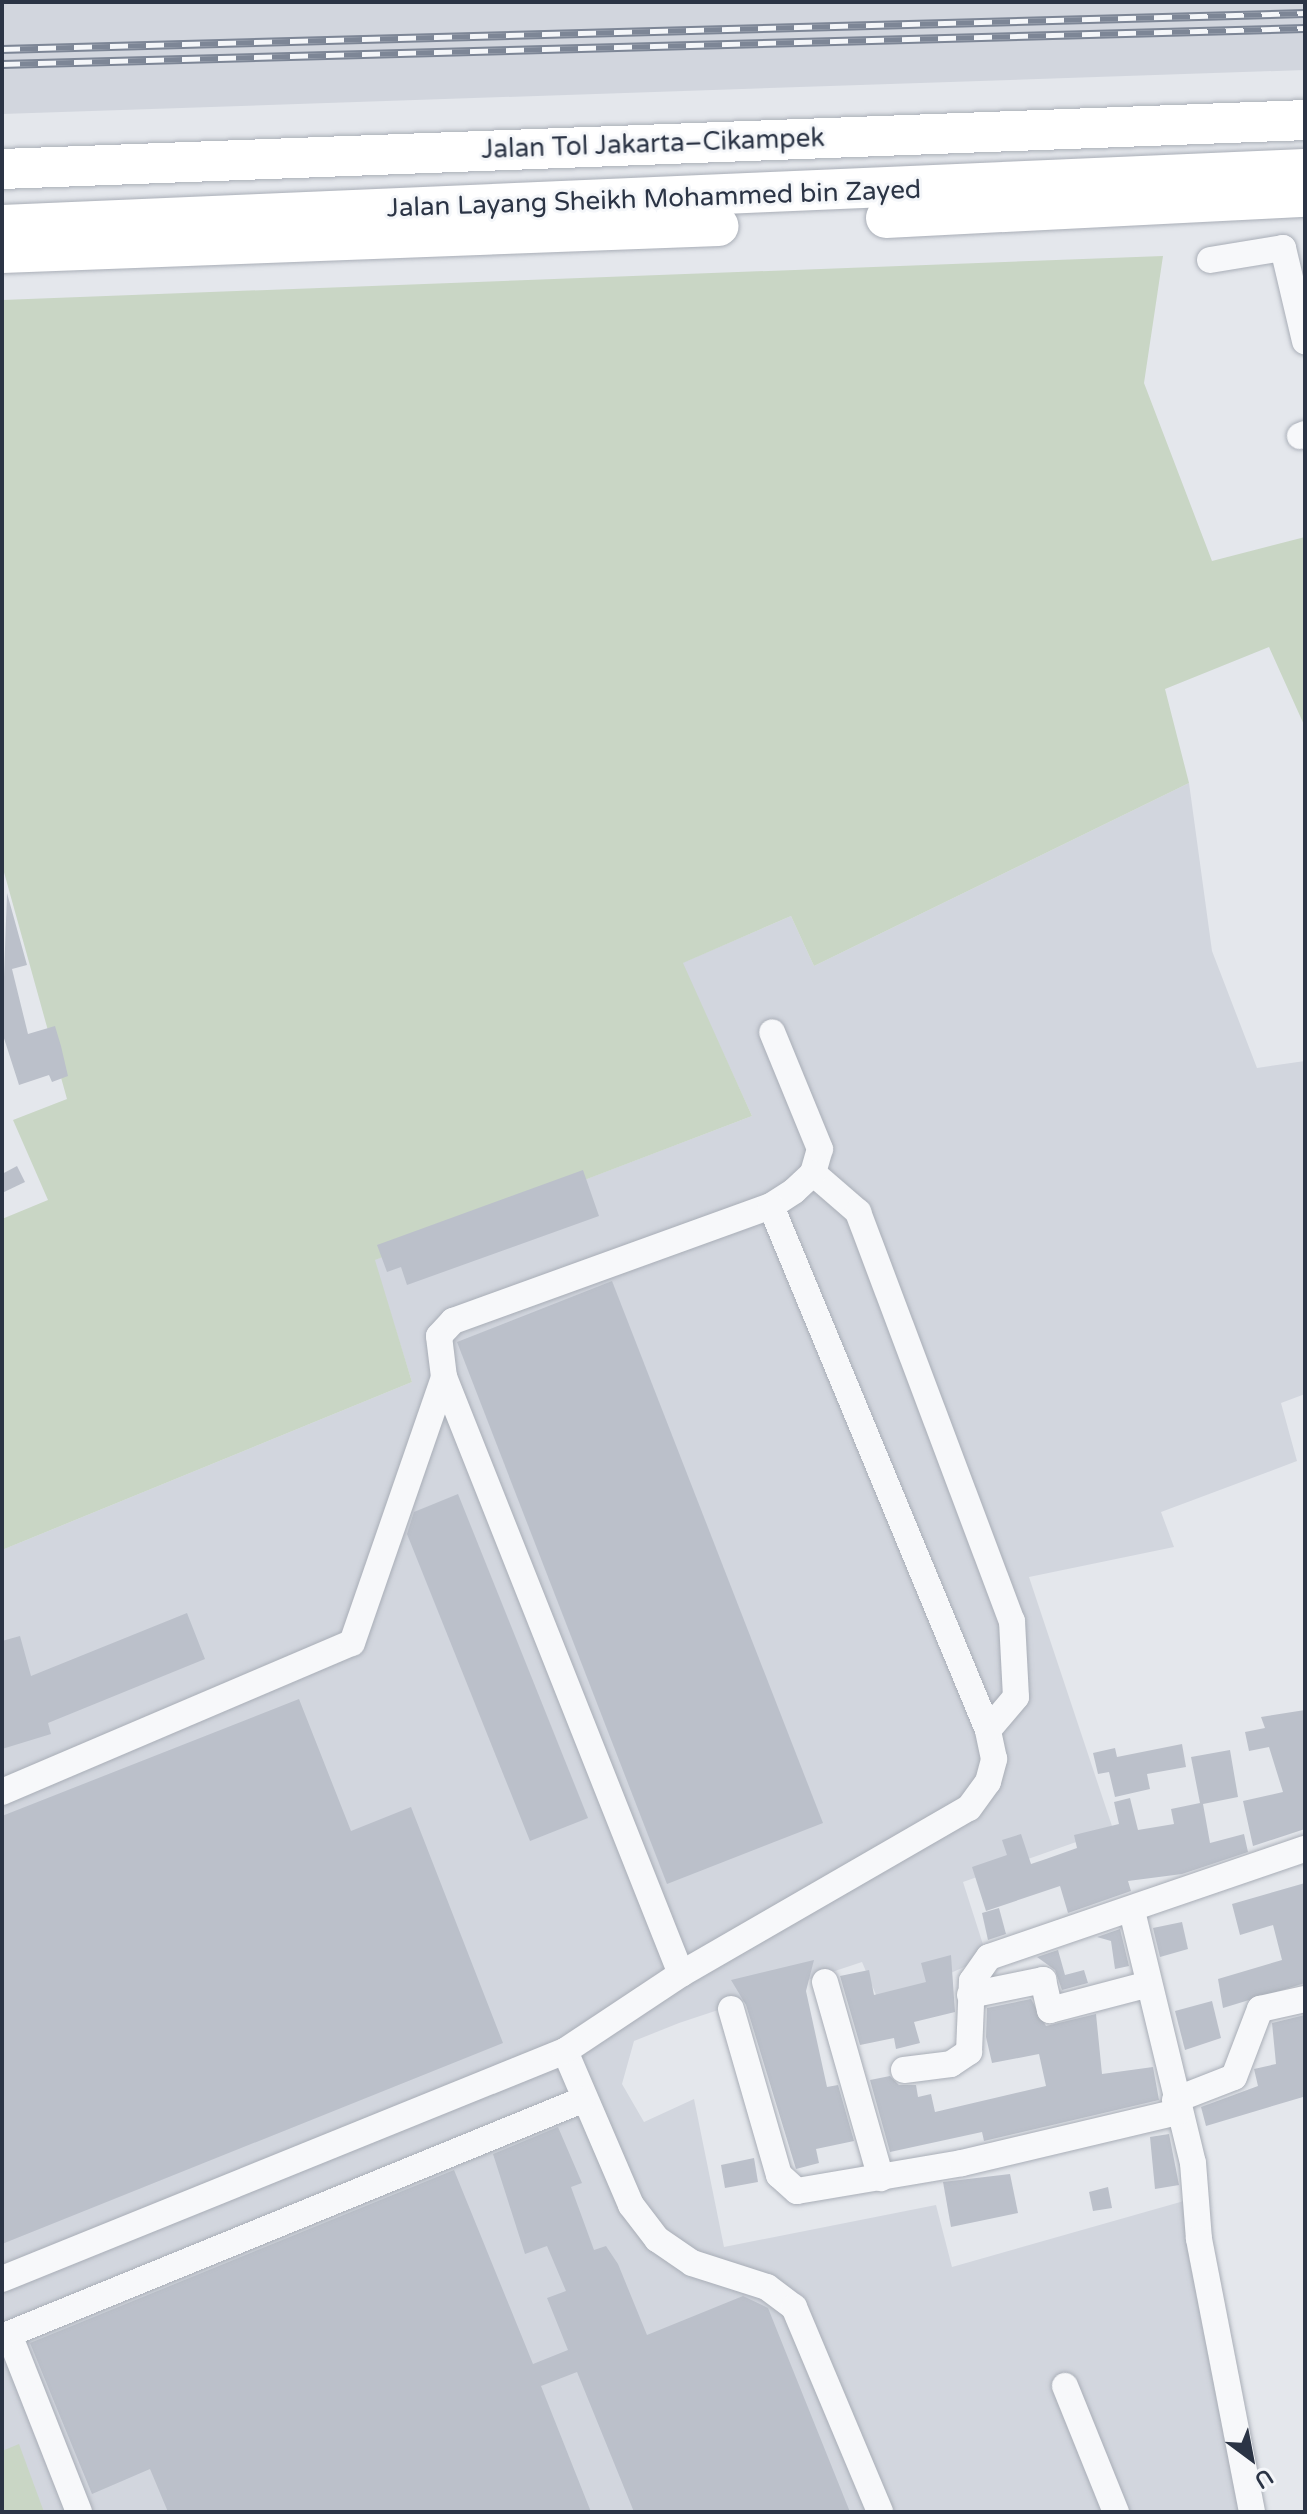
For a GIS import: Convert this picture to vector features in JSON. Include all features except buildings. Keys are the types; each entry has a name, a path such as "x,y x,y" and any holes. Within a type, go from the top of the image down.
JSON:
{"highway":[{"name":"Jalan Tol Jakarta–Cikampek","path":"2,169 1305,120"},
{"name":"Jalan Layang Sheikh Mohammed bin Zayed","path":"2,203 1305,150"},
{"name":"Jalan Layang Sheikh Mohammed bin Zayed","path":"2,225 1305,169"},
{"path":"2,253 1305,197"}],"street":[{"path":"1210,260 1283,248 1305,341"},
{"path":"681,1974 444,1377 439,1336 453,1321 771,1206 813,1173 820,1149 772,1032"},
{"path":"813,1173 858,1212 1012,1621 1016,1697 988,1730"},
{"path":"2,2279 565,2051 681,1974 969,1808 994,1759 988,1730 771,1206"},
{"path":"2,1792 352,1643 444,1377"},
{"path":"904,2070 951,2064 969,2052 970,1995 989,1957 1132,1911 1305,1849"},
{"path":"1132,1911 1193,2163 1199,2239 1252,2512"},
{"path":"970,1995 1043,1980 1050,2010 1149,1984"},
{"path":"825,1982 881,2178"},
{"path":"731,2009 785,2187 881,2178 1177,2106 1234,2077 1260,2009 1305,1999"},
{"path":"565,2051 582,2100 631,2205 657,2239 692,2263 757,2282 794,2307 880,2512"},
{"path":"79,2512 6,2326 582,2100"},
{"path":"1065,2386 1116,2512"}],"shaded area":[{"path":"2,2 1305,2 1305,70 2,114"},
{"path":"1189,783 1212,951 1257,1068 1305,1061 1305,1394 1281,1403 1297,1461 1161,1512 1174,1547 1029,1577 1113,1829 963,1882 987,1957 880,2004 862,1962 679,2023 634,2041 622,2084 644,2122 694,2099 724,2247 936,2205 952,2267 1191,2199 1244,2512 2,2512 2,1550 412,1382 374,1260 752,1116 682,963 791,916 814,966"}],"green space":[{"path":"1163,256 1144,383 1212,561 1305,537 1305,727 1269,647 1165,689 1189,783 814,966 791,916 683,963 752,1116 375,1260 412,1382 2,1550 2,1219 48,1200 13,1120 67,1099 2,865 2,300"},
{"path":"19,2444 44,2512 2,2512 2,2451"}],"railway":[{"path":"2,49 1305,13"},
{"path":"2,64 1305,28"}]}
